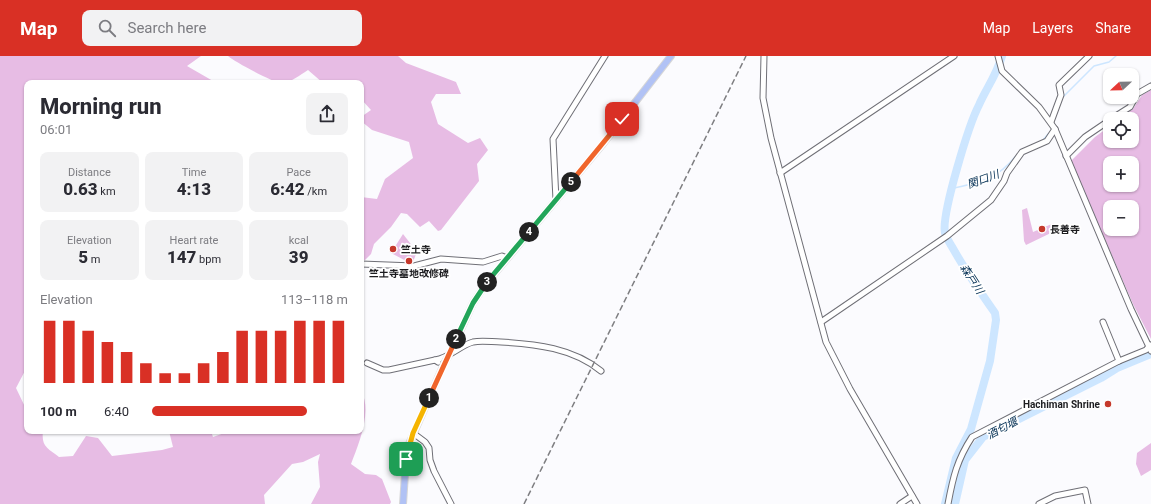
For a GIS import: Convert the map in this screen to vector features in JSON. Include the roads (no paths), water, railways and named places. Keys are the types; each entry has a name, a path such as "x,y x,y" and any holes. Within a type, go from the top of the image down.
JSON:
{"main road":[{"path":"403,504 406,459 413,433 473,303 485,285 556,200 671,56"}],"street":[{"path":"556,200 553,139 605,56"},
{"path":"764,56 763,98 771,138 826,342 834,360 917,504"},
{"path":"780,173 954,56"},
{"path":"948,504 955,468 962,452 972,437 1119,361 1150,347 1131,309 1055,129 1038,107 1002,71 998,56"},
{"path":"1051,122 1061,96 1059,85 1089,56"},
{"path":"1122,112 1130,107 1137,94 1151,86"},
{"path":"1066,156 1085,137 1103,125"},
{"path":"820,322 946,237 991,200 1004,181 1007,173 1022,152 1047,141 1055,129"},
{"path":"364,264 414,266 441,259 483,262 502,256 507,258"},
{"path":"1103,322 1119,361"},
{"path":"456,339 464,346"},
{"path":"367,363 383,370 389,370 452,355 464,346 475,342 531,344 582,357 602,371"},
{"path":"435,360 444,364"},
{"path":"413,433 426,442 429,448 430,460 434,471 451,504"},
{"path":"1038,504 1055,496 1085,490 1088,504"},
{"path":"900,504 912,496"}],"waterway":[{"name":"森戸川","path":"945,504 956,458 971,429 990,361 996,320 995,313 948,241 945,233 945,223 951,190 969,130 1002,56"},
{"name":"関口川","path":"1064,96 1094,66 1109,62 1116,56"},
{"name":"関口川","path":"1043,140 1048,134"},
{"name":"関口川","path":"951,189 978,182 993,176 1008,165 1015,157"},
{"name":"酒匂堰","path":"955,504 965,460 983,437 1101,378 1117,368 1151,354"}],"railway":[{"path":"524,504 746,56"}],"place":[{"name":"長善寺","path":"1042,229"},
{"name":"竺土寺","path":"393,249"},
{"name":"竺土寺墓地改修碑","path":"409,261"},
{"name":"Hachiman Shrine","path":"1108,404"}]}
